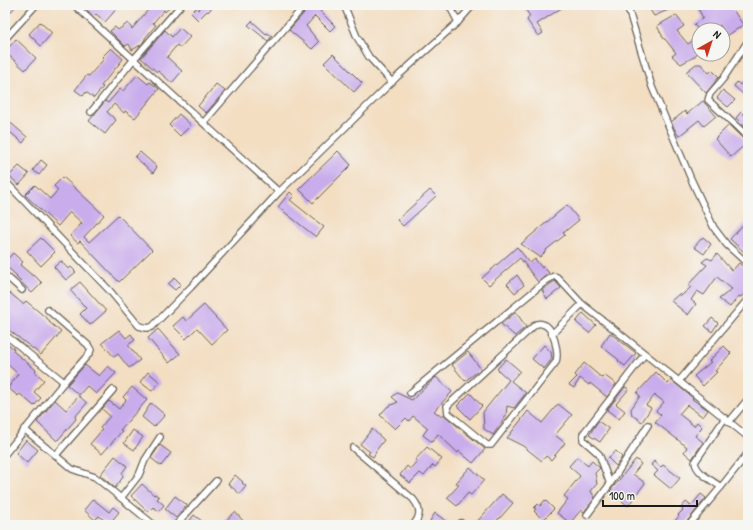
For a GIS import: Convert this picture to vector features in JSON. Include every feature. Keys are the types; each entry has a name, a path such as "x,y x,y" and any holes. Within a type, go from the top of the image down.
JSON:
{"street":[{"path":"5,40 36,5"},
{"path":"74,5 279,192"},
{"path":"91,112 134,59 181,5"},
{"path":"204,122 305,5"},
{"path":"344,5 357,37 369,57 392,82"},
{"path":"449,5 458,22"},
{"path":"5,181 110,291 139,326 147,328 152,327 279,192 392,82 458,22 473,5"},
{"path":"627,5 652,87 700,200 714,228 727,245 748,264"},
{"path":"748,41 723,79 710,94 708,100 748,137"},
{"path":"5,276 22,290"},
{"path":"410,393 551,278 557,277 582,304 748,437"},
{"path":"679,381 748,299"},
{"path":"552,334 582,304"},
{"path":"5,454 24,429 89,354 90,348 48,310"},
{"path":"536,324 542,324 548,327 552,334 558,357 556,362 491,445 487,445 448,413 447,406 450,402 536,324"},
{"path":"8,337 64,382"},
{"path":"610,484 599,454 583,440 583,434 645,354"},
{"path":"56,456 113,390"},
{"path":"721,487 698,470 695,462 727,420 748,399"},
{"path":"587,515 610,484 648,425"},
{"path":"24,429 72,469 95,477 154,525"},
{"path":"121,498 139,475 147,456 160,437"},
{"path":"353,448 414,499 420,511 413,525"},
{"path":"689,525 748,452"},
{"path":"176,525 216,481"}],"building":[{"path":"5,5 17,5 5,18"},
{"path":"81,5 120,5 105,22 96,14 94,16"},
{"path":"152,5 172,5 165,12 164,10 153,23 156,25 142,44 132,50 129,44 125,46 110,31 115,27 118,30 128,23 132,29"},
{"path":"202,5 214,5 198,20 191,13 196,8 198,10"},
{"path":"311,5 325,5 320,11 335,26 330,31 315,16 306,26 319,42 312,49 289,30"},
{"path":"522,5 566,5 537,24 543,33 538,36 527,20 530,16"},
{"path":"647,5 680,5 654,16"},
{"path":"696,5 730,5 743,25 731,33 731,22 698,22 703,18"},
{"path":"676,15 684,26 677,31 688,44 691,42 691,59 681,64 672,56 676,53 664,39 657,26"},
{"path":"252,21 266,34 267,33 272,36 268,41 248,25"},
{"path":"40,22 52,33 41,46 29,34"},
{"path":"180,28 190,37 180,48 177,45 167,57 182,71 172,83 141,58 165,30 172,37"},
{"path":"16,39 36,58 25,70 5,52"},
{"path":"111,48 123,59 101,86 103,87 94,98 86,92 83,96 75,90 87,75 89,76 104,59 102,57"},
{"path":"333,54 362,83 354,92 324,63"},
{"path":"696,64 701,64 709,73 712,70 719,77 706,93 686,72"},
{"path":"137,75 148,84 150,82 159,89 135,118 125,111 124,113 114,104 107,112 116,120 105,134 89,121 105,101 108,103 120,89 123,91"},
{"path":"748,75 748,95 746,97 734,86 737,82 740,85"},
{"path":"216,84 225,91 206,113 198,106"},
{"path":"723,90 735,100 728,107 717,98"},
{"path":"703,101 716,116 704,126 699,120 679,136 671,122 685,111 687,114"},
{"path":"741,112 748,118 748,130 736,118"},
{"path":"179,114 191,125 180,136 169,125"},
{"path":"5,118 27,137 23,143 5,128"},
{"path":"729,125 747,143 731,157 715,139"},
{"path":"338,151 351,165 313,203 299,189"},
{"path":"140,152 157,167 153,173 135,157"},
{"path":"41,160 47,165 39,175 33,170"},
{"path":"19,166 29,174 19,185 9,176"},
{"path":"63,177 104,215 84,237 89,242 118,215 152,250 119,282 80,241 78,243 70,236 82,223 70,212 58,226 25,195 35,185 50,199 58,190 54,186"},
{"path":"430,190 436,196 403,226 397,220"},
{"path":"290,192 294,196 290,200 324,227 316,237 278,207"},
{"path":"567,205 579,220 563,233 565,235 546,250 540,257 521,244"},
{"path":"748,220 748,249 745,253 730,239"},
{"path":"703,237 711,244 704,254 694,247"},
{"path":"41,238 55,252 41,266 27,251"},
{"path":"517,247 530,263 535,259 542,268 543,266 549,273 538,282 520,258 489,285 482,278"},
{"path":"13,253 23,262 20,265 42,283 32,293 5,265 5,262"},
{"path":"717,254 732,271 739,263 748,271 748,289 741,297 739,296 730,307 719,299 732,289 717,277 704,295 697,291 691,300 696,304 688,315 671,301 679,294 681,296 691,287 688,285 707,265 702,262 707,258 712,260"},
{"path":"61,261 68,269 71,267 76,272 66,280 54,267"},
{"path":"517,275 524,285 515,293 507,284"},
{"path":"175,278 181,284 175,290 168,284"},
{"path":"555,281 561,288 547,299 542,290"},
{"path":"80,282 106,311 90,325 80,314 86,308 70,290"},
{"path":"10,293 23,304 26,301 61,332 41,355 5,327 5,299"},
{"path":"204,305 227,330 212,344 197,328 186,339 173,326 183,317 186,321"},
{"path":"516,312 526,327 515,336 501,324"},
{"path":"583,313 596,325 589,333 576,322"},
{"path":"712,318 718,323 712,332 705,326"},
{"path":"158,329 180,354 169,363 148,338"},
{"path":"119,330 126,338 131,334 135,340 128,345 140,360 129,368 118,354 114,357 102,343"},
{"path":"610,333 636,353 625,366 601,346"},
{"path":"5,342 14,349 13,351 36,370 35,372 44,380 34,392 41,398 34,406 20,394 18,396 8,388 18,374 5,362"},
{"path":"544,345 551,352 552,359 544,369 532,359"},
{"path":"724,346 731,353 715,371 717,372 703,386 694,376 711,362 709,361"},
{"path":"468,352 481,369 465,381 452,365"},
{"path":"506,359 520,371 511,381 526,393 514,408 507,406 506,416 493,435 484,429 483,412 509,380 497,369"},
{"path":"584,363 602,378 604,375 616,384 607,397 590,383 589,385 580,378 574,388 569,385 577,377 575,375"},
{"path":"85,365 99,376 108,366 116,373 96,394 87,386 79,395 67,385"},
{"path":"148,372 160,382 152,391 140,382"},
{"path":"656,372 668,384 671,380 693,398 692,399 708,410 703,417 687,405 679,414 694,426 697,422 702,427 695,436 703,442 692,459 684,452 687,447 655,422 661,415 656,411 664,402 655,395 646,405 651,408 642,422 632,415 631,409 640,396 637,393"},
{"path":"436,377 452,392 434,411 442,417 444,415 485,449 473,463 459,451 458,453 438,434 432,442 423,435 428,428 413,416 409,421 406,418 395,429 380,415 387,407 398,402 392,397 397,393 412,400"},
{"path":"132,387 147,400 120,430 122,431 102,454 90,444 102,430 100,428 110,416 102,409 109,401 119,409 126,400 123,397"},
{"path":"625,387 629,389 616,404 625,411 619,419 607,410"},
{"path":"470,393 482,406 470,419 457,406"},
{"path":"79,396 87,403 75,417 76,419 57,441 37,422 55,400 66,410"},
{"path":"151,403 165,415 154,427 142,417"},
{"path":"558,404 572,415 555,435 565,443 551,460 546,456 542,461 523,446 507,438 528,411 542,423"},
{"path":"598,421 609,429 600,442 589,435"},
{"path":"372,429 384,440 373,457 368,454 370,452 360,444"},
{"path":"133,430 143,437 134,450 124,443"},
{"path":"26,440 38,450 27,463 16,453"},
{"path":"160,445 171,453 161,466 151,458"},
{"path":"427,447 442,459 435,467 433,465 424,476 420,473 410,483 400,475 407,466 410,469 417,461 415,460"},
{"path":"616,451 622,457 616,466 608,458"},
{"path":"115,456 127,466 122,473 123,477 115,488 100,475"},
{"path":"577,457 588,466 592,461 600,468 595,473 597,484 591,491 595,498 584,512 581,510 570,523 557,513 568,499 564,496 580,476 569,466"},
{"path":"636,459 641,464 633,474 645,483 628,506 610,491"},
{"path":"654,461 661,467 663,465 680,478 671,489 654,475 658,471 651,465"},
{"path":"470,467 484,480 471,495 468,493 457,506 447,498 459,485 456,483"},
{"path":"235,475 246,486 240,494 228,484"},
{"path":"142,484 154,495 155,494 159,497 157,499 164,505 159,511 153,507 148,512 131,496"},
{"path":"502,494 513,503 499,519 493,525 474,525"},
{"path":"701,494 706,498 684,525 672,525 683,510 681,508 686,502 691,506"},
{"path":"175,496 187,505 176,518 165,509"},
{"path":"93,499 109,512 113,507 119,512 109,524 99,516 95,520 84,510"},
{"path":"545,500 554,509 543,520 534,511 536,509 534,508 538,504 540,506"},
{"path":"235,512 247,525 221,525"},
{"path":"435,513 451,525 435,525 430,521"},
{"path":"194,515 207,525 191,525 188,523"}]}
